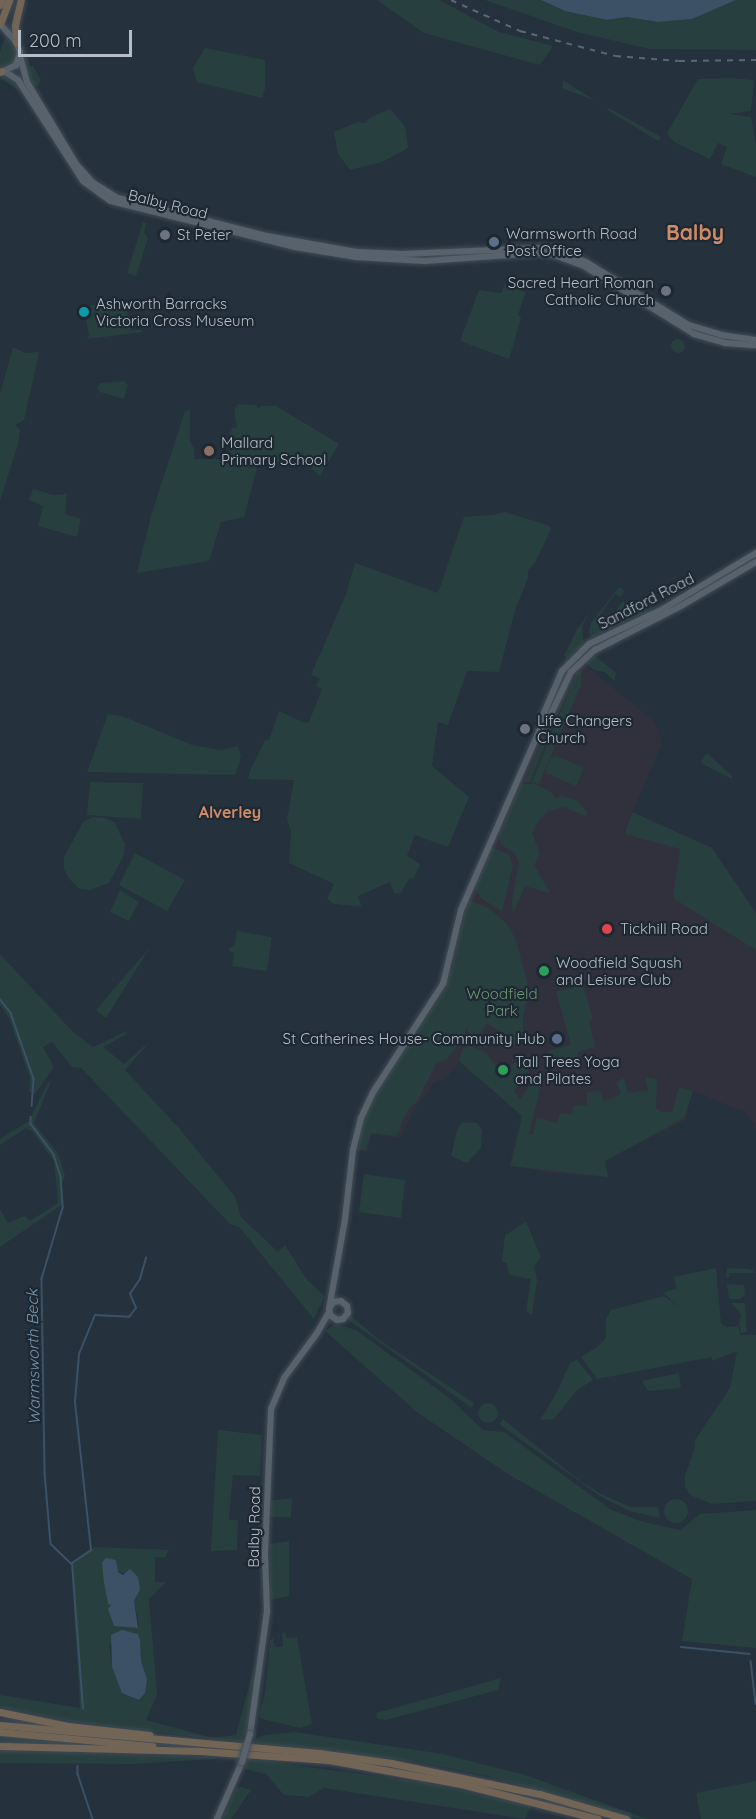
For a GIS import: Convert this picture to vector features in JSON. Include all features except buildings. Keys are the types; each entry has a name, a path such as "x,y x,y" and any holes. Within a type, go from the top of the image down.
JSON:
{"highway":[{"path":"0,5 2,0"},
{"path":"0,24 9,0"},
{"path":"16,42 14,29 21,0"},
{"path":"0,1712 68,1726 224,1746"},
{"path":"0,1725 318,1754 462,1776 540,1794 626,1819"},
{"path":"0,1732 200,1751"},
{"path":"0,1746 276,1755 392,1770 461,1784 598,1819"}],"main road":[{"path":"0,24 16,42"},
{"name":"Balby Road","path":"16,42 27,82 69,152 84,175 108,194 267,236 357,252 423,257"},
{"path":"2,71 16,65 20,56"},
{"name":"Balby Road","path":"2,71 18,80 83,181 111,201 295,247 356,257 423,257"},
{"path":"423,257 541,248 566,253 593,266 711,340"},
{"path":"423,257 539,253 563,257 584,266 677,326 711,340 756,345"},
{"path":"677,326 687,324 720,335 756,340"},
{"path":"720,335 725,340 756,345"},
{"path":"709,348 711,340"},
{"name":"Sandford Road","path":"756,553 742,566 737,574 595,650 589,644 658,611 733,568 742,566 756,562"},
{"path":"733,568 737,574"},
{"path":"337,1320 329,1310 345,1219 353,1150 361,1118 372,1094 443,984 461,910 542,725 544,713 562,671 589,644"},
{"path":"542,725 550,716 571,672 595,650"},
{"path":"317,1333 325,1324 343,1319 348,1313 347,1306 339,1301 332,1285"},
{"path":"317,1333 333,1302 339,1301"},
{"name":"Balby Road","path":"217,1819 242,1762 250,1734 267,1611 265,1542 272,1408 284,1378 317,1333"}],"shaded area":[{"path":"541,0 736,0 692,19 658,22 627,17 607,20 565,11"},
{"name":"Tickhill Road","path":"581,662 655,722 662,744 630,817 713,853 756,912 756,1128 745,1112 693,1091 685,1120 605,1161 608,1177 550,1173 509,1165 522,1116 459,1061 446,1079 434,1083 414,1110 400,1138 372,1134 367,1152 353,1150 366,1112 436,996 461,910 566,681"},
{"path":"106,1558 116,1560 118,1572 123,1575 130,1569 138,1577 140,1590 134,1601 138,1628 114,1626 108,1609 111,1605 108,1604 104,1583 102,1562"},
{"path":"122,1630 138,1634 140,1640 141,1661 147,1679 145,1693 139,1700 122,1693 112,1667 111,1635"}],"green space":[{"path":"377,0 439,0 499,32 553,46 540,65 424,33"},
{"path":"485,0 541,0 565,11 607,20 627,17 658,22 692,19 736,0 756,0 756,50 650,49 577,32"},
{"path":"6,35 17,51 16,60 8,67 0,68 0,52"},
{"path":"23,47 29,61 28,66 33,66 41,80 38,86 31,85 24,65"},
{"path":"205,48 265,60 265,89 262,98 197,82 193,68"},
{"path":"5,75 15,80 59,153 21,92 0,78"},
{"path":"698,79 754,80 751,111 729,114 751,117 756,145 756,177 721,164 727,147 718,143 710,159 674,142 667,133"},
{"path":"563,80 596,101 562,88"},
{"path":"607,107 661,137 658,141 609,111"},
{"path":"390,109 405,126 408,148 382,162 350,170 338,154 334,132 358,122 366,123 369,118"},
{"path":"143,222 146,223 144,233 148,238 136,276 127,273"},
{"path":"505,283 526,292 518,315 521,318 509,359 460,341 479,290 501,293"},
{"path":"118,301 119,306 126,307 131,330 142,330 142,332 87,339 89,335 84,310 89,309 88,306"},
{"path":"678,339 683,341 685,346 683,351 678,353 673,351 671,346 673,341"},
{"path":"13,347 26,353 39,352 24,420 15,425 20,430 18,444 0,501 0,394"},
{"path":"124,381 128,385 124,399 100,392 97,388 100,383"},
{"name":"Mallard Primary School","path":"238,404 256,405 259,409 260,406 276,406 339,444 320,476 303,461 294,459 279,464 259,460 244,517 221,522 209,561 137,573 151,516 185,411 190,410 190,441 194,448 194,459 231,459 229,437 232,428 237,428 234,410"},
{"path":"33,489 53,495 67,494 65,514 81,519 77,537 38,526 43,506 29,500"},
{"path":"505,512 550,526 551,529 535,563 528,570 528,578 515,610 499,672 467,671 448,725 438,722 432,766 469,797 448,847 415,835 407,856 420,864 414,878 409,879 400,894 394,893 390,882 358,896 362,907 334,904 327,899 334,884 289,863 291,832 287,819 294,780 248,779 251,768 265,740 269,740 279,711 305,723 309,722 322,689 316,686 320,678 311,675 346,594 355,563 438,593 464,517"},
{"path":"619,587 624,590 621,597 615,594 597,619 600,630 621,621 615,612 623,601 638,610 644,602 653,608 651,612 590,638 591,623"},
{"path":"591,610 582,626 584,645 564,664 567,658 564,656 576,631"},
{"path":"593,654 616,673 614,681 605,672 594,670 584,662"},
{"path":"578,670 581,671 581,685 539,784 532,782"},
{"path":"573,678 530,782 524,782 568,685"},
{"path":"108,714 122,716 192,745 221,750 238,746 241,757 235,775 87,772"},
{"path":"707,753 732,776 732,779 703,764 701,761"},
{"path":"556,756 584,768 576,786 549,774 547,776 546,770 550,759"},
{"path":"90,782 143,783 141,819 87,815"},
{"path":"521,784 536,784 552,793 555,799 562,796 578,801 587,812 586,816 563,807 547,812 539,820 532,833 540,854 534,865 550,893 525,886 513,914 512,901 519,863 514,852 501,845 499,835"},
{"path":"632,812 712,848 756,913 756,950 673,898 680,849 625,834"},
{"path":"93,817 105,818 114,822 125,844 124,855 109,883 90,890 80,889 69,879 64,869 64,857 83,822"},
{"path":"492,847 509,855 513,865 502,912 480,897 474,885"},
{"path":"135,853 185,880 167,911 119,885"},
{"path":"120,890 139,902 129,921 110,912"},
{"name":"Woodfield Park","path":"468,900 489,908 507,924 516,940 529,989 523,1017 523,1039 512,1045 512,1039 487,1023 481,1034 470,1035 466,1028 464,1037 447,1059 436,1064 416,1103 410,1107 403,1119 398,1134 395,1136 371,1133 366,1150 356,1149 363,1121 374,1096 443,992 452,968"},
{"path":"237,931 272,937 267,971 232,966 234,953 228,950 235,944"},
{"path":"151,946 106,1018 96,1010"},
{"path":"0,954 73,1032 93,1047 125,1032 127,1034 103,1047 124,1064 152,1039 125,1070 179,1128 235,1197 241,1217 278,1252 285,1245 307,1280 325,1296 314,1319 239,1227 230,1224 81,1068 72,1067 52,1042 43,1047 54,1067 35,1094 29,1092 30,1078 9,1018 0,1005"},
{"path":"583,985 593,1019 589,1021 595,1047 578,1052 579,1057 551,1061 548,1051 571,1045 556,992"},
{"path":"472,1046 487,1054 501,1074 515,1062 528,1071 514,1091 520,1099 533,1080 541,1083 529,1135 533,1134 537,1118 557,1123 560,1113 572,1114 573,1106 587,1106 587,1093 599,1090 604,1101 621,1094 617,1083 624,1078 628,1093 648,1090 645,1077 657,1079 656,1108 661,1112 672,1112 679,1087 693,1091 684,1118 605,1161 608,1177 511,1166 522,1116 459,1061 463,1048"},
{"path":"51,1081 34,1123 57,1152 62,1165 65,1176 61,1186 63,1204 0,1247 0,1209 8,1223 24,1216 30,1221 58,1203 54,1161 32,1131 26,1128 0,1145 0,1139 29,1121 47,1084"},
{"path":"462,1122 477,1123 482,1130 481,1148 467,1163 451,1156 457,1130"},
{"path":"364,1174 405,1180 401,1218 359,1212"},
{"path":"526,1222 541,1257 534,1266 537,1280 532,1315 526,1311 531,1279 509,1275 507,1264 502,1261 505,1235"},
{"path":"716,1268 721,1323 727,1327 738,1326 741,1335 756,1335 756,1501 712,1504 690,1495 685,1486 685,1475 694,1451 695,1440 730,1388 737,1351 712,1361 712,1357 597,1379 581,1357 606,1338 606,1319 611,1310 664,1296 681,1308 663,1293 677,1288 673,1277"},
{"path":"727,1268 750,1269 756,1273 729,1273 729,1277 726,1277"},
{"path":"727,1284 744,1285 745,1295 740,1299 729,1299"},
{"path":"731,1303 745,1303 747,1332 741,1333 739,1323 741,1314"},
{"path":"350,1315 378,1339 474,1403 472,1408 347,1319"},
{"path":"335,1324 356,1330 452,1400 483,1430 504,1432 610,1509 640,1521 680,1530 700,1514 756,1510 756,1648 682,1641 692,1579 508,1474 418,1413 325,1331"},
{"path":"577,1360 593,1380 577,1390 554,1419 540,1420 556,1394 570,1363"},
{"path":"679,1373 681,1388 648,1391 642,1381"},
{"path":"488,1403 495,1406 498,1413 495,1420 488,1423 481,1420 478,1413 481,1406"},
{"path":"503,1419 580,1481 601,1494 631,1507 658,1507 660,1518 629,1511 600,1496 499,1424"},
{"path":"218,1430 262,1435 260,1476 233,1475 229,1520 238,1520 237,1550 211,1551"},
{"path":"292,1498 291,1517 269,1517 269,1501"},
{"path":"676,1499 685,1502 688,1511 685,1520 676,1523 667,1520 664,1511 667,1502"},
{"path":"289,1541 289,1596 270,1600 269,1544"},
{"path":"94,1547 169,1550 165,1557 155,1557 155,1582 166,1582 149,1599 157,1695 146,1720 213,1738 236,1735 256,1660 251,1715 241,1742 72,1722 0,1707 0,1695 80,1708 71,1563","holes":["118,1572 126,1574 140,1590 134,1601 139,1626 114,1625 112,1605 108,1604 104,1583 105,1579","109,1643 141,1661 147,1679 118,1680 112,1667"]},
{"path":"285,1632 287,1638 297,1637 312,1724 300,1728 266,1720 261,1718 259,1713 265,1695 270,1640 273,1638 275,1647 283,1647 282,1633"},
{"path":"501,1678 498,1690 386,1720 377,1719 376,1713"},
{"path":"295,1732 443,1754 525,1775 647,1819 638,1819 488,1776 419,1762 253,1743 256,1738 265,1735"},
{"path":"0,1736 99,1746 0,1743"},
{"path":"0,1750 216,1757 216,1759 132,1764 0,1763"},
{"path":"248,1759 426,1783 531,1806 525,1819 324,1788 309,1797 284,1795 266,1774 245,1769"},
{"path":"756,1781 756,1819 701,1819 696,1793"},
{"path":"236,1788 251,1790 231,1819 222,1819"}],"waterway":[{"name":"Warmsworth Beck","path":"0,999 11,1013 34,1079 32,1106"},
{"name":"Warmsworth Beck","path":"31,1117 31,1124 54,1155 61,1176 63,1208 42,1279 45,1473 51,1544 71,1563"},
{"path":"83,1709 72,1563 91,1550 75,1402 79,1354 95,1315 129,1317 136,1308 130,1294 140,1279 146,1258"},
{"path":"681,1647 750,1654"},
{"path":"751,1661 756,1704"},
{"path":"78,1766 78,1774 93,1819"}],"railway":[{"path":"451,0 520,31 615,56 679,61 756,60"}],"place":[{"name":"St Peter","path":"165,235"},
{"name":"Warmsworth Road Post Office","path":"494,242"},
{"name":"Sacred Heart Roman Catholic Church","path":"666,291"},
{"name":"Ashworth Barracks Victoria Cross Museum","path":"84,312"},
{"name":"Mallard Primary School","path":"209,451"},
{"name":"Life Changers Church","path":"525,729"},
{"name":"Tickhill Road","path":"607,929"},
{"name":"Woodfield Squash and Leisure Club","path":"544,971"},
{"name":"St Catherines House- Community Hub","path":"557,1039"},
{"name":"Tall Trees Yoga and Pilates","path":"503,1070"}],"district":[{"name":"Balby","path":"695,232"},
{"name":"Alverley","path":"230,812"}]}
